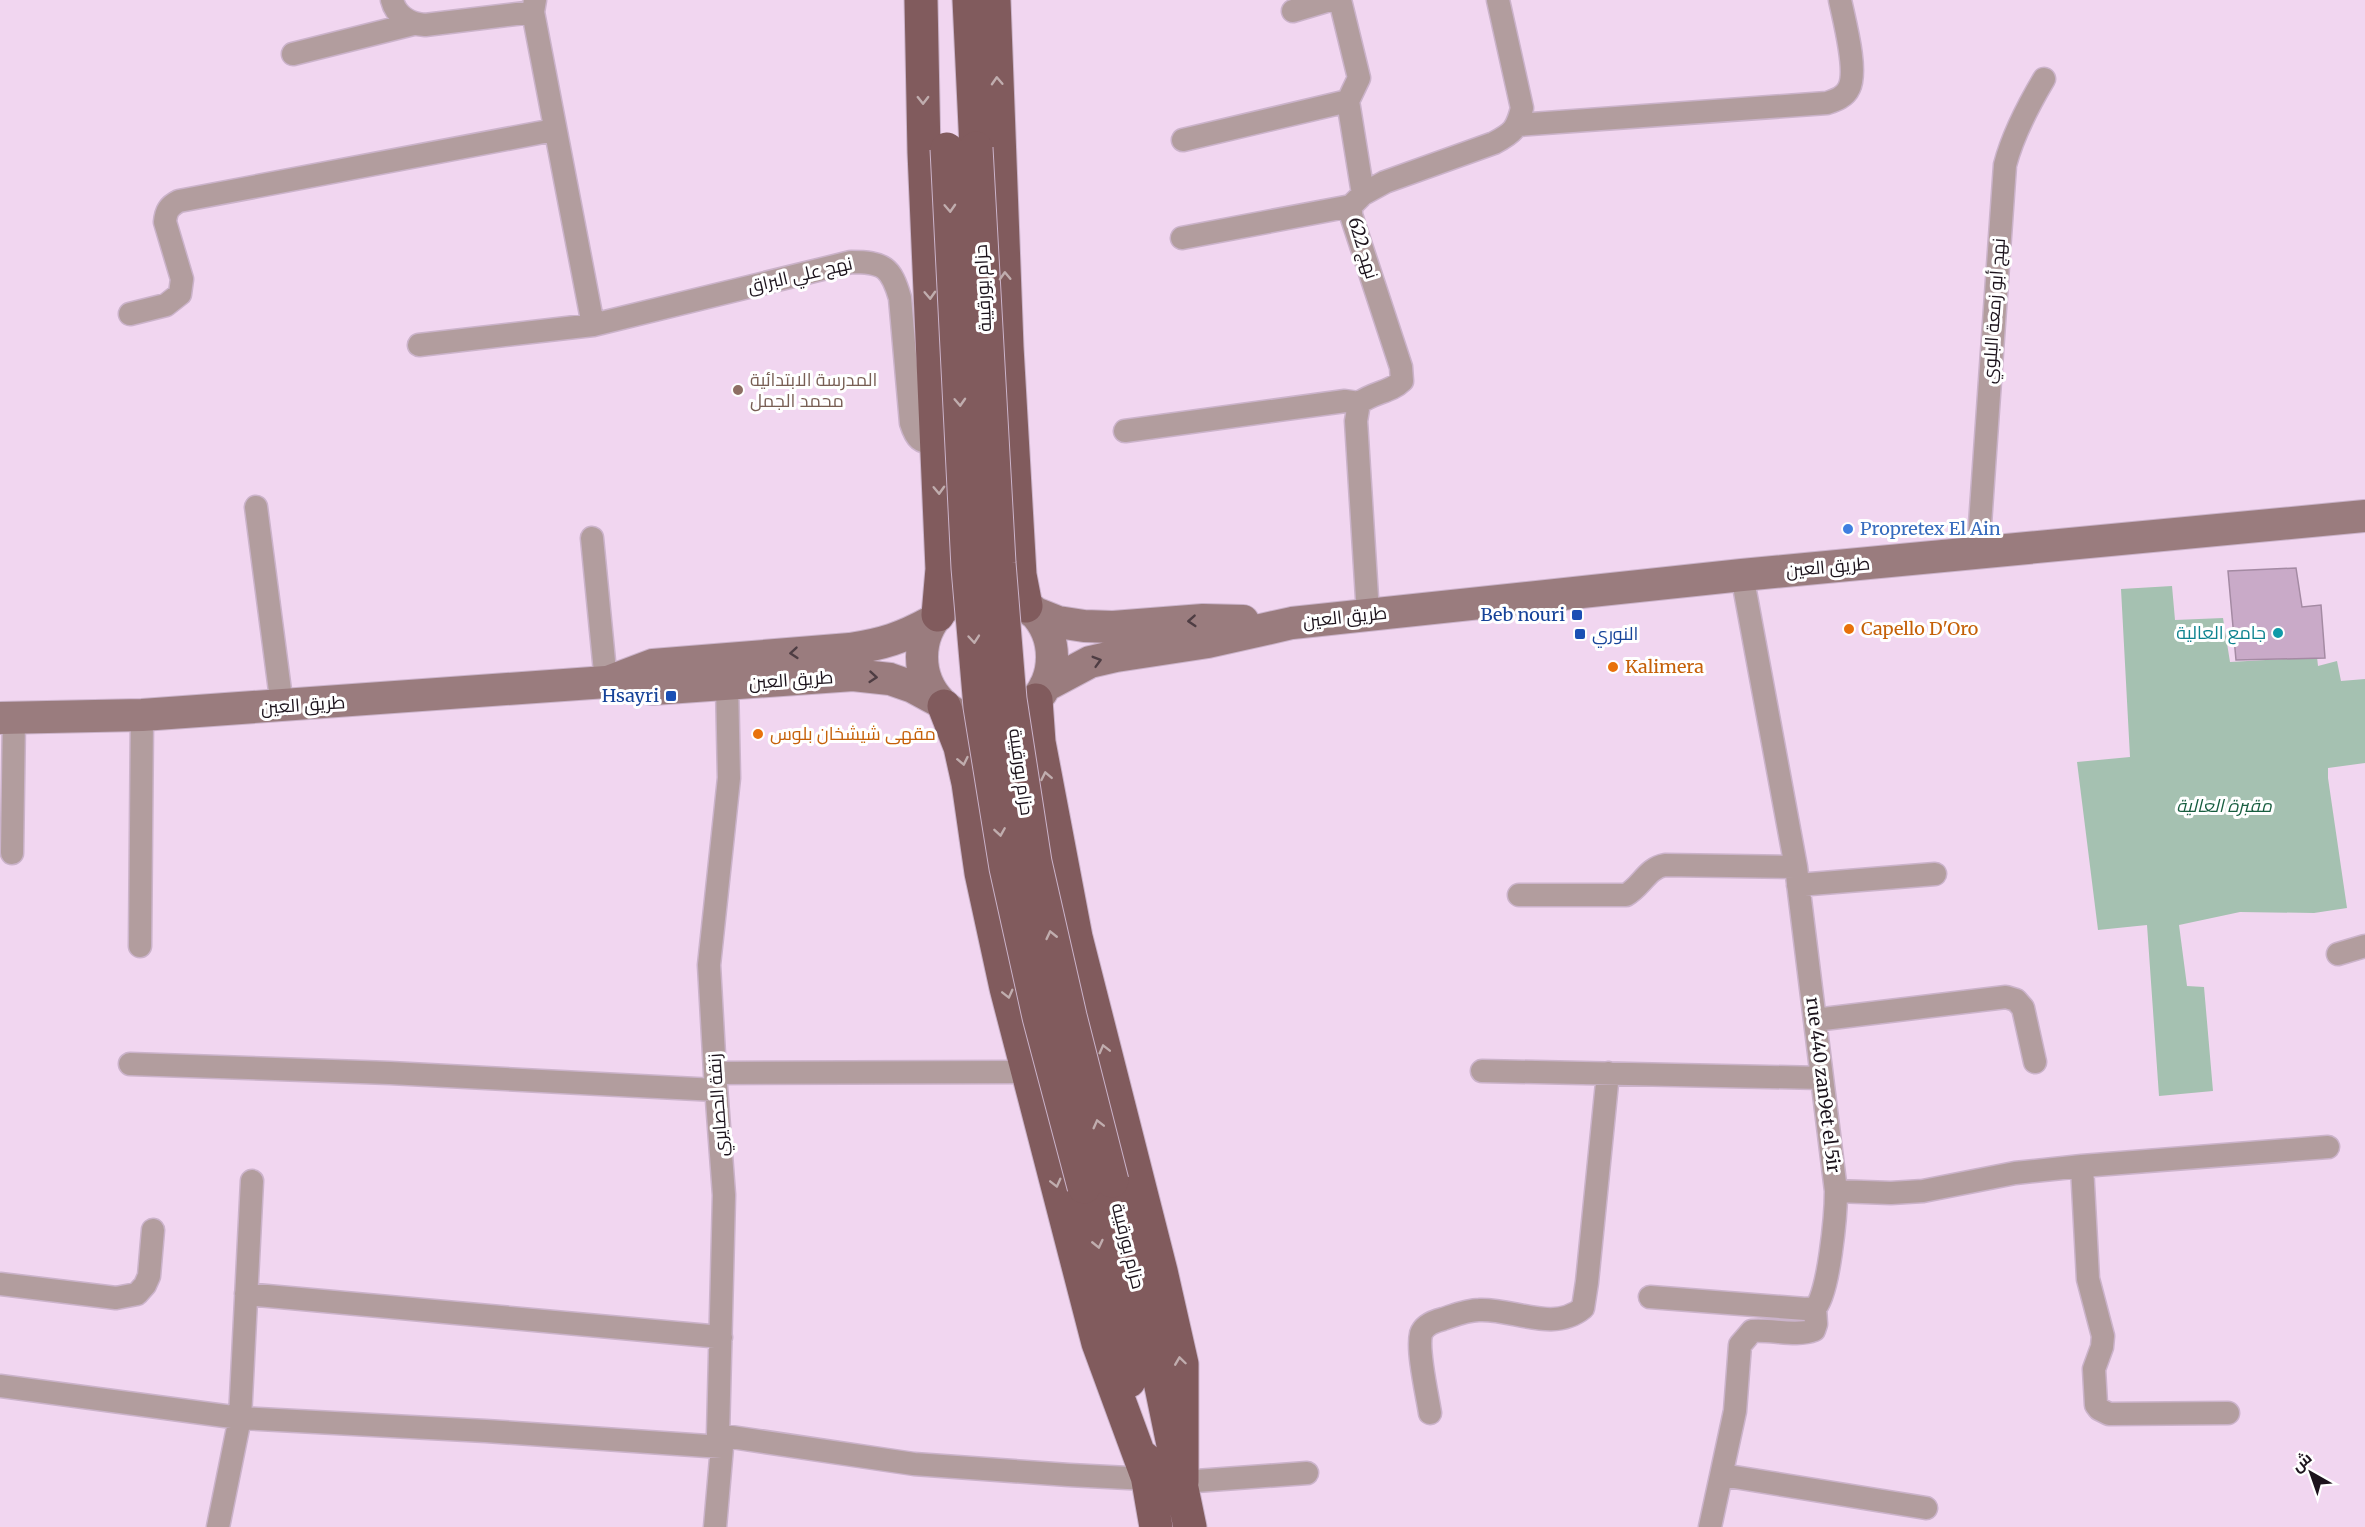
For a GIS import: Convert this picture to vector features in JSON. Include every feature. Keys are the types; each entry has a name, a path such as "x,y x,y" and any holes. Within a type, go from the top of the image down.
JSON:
{"highway":[{"path":"921,0 924,152 942,569 935,619"},
{"name":"حزام بورقيبة","path":"939,0 961,149 1010,699 1035,862 1070,1016 1123,1349 1156,1527"},
{"name":"حزام بورقيبة","path":"961,149 969,0"},
{"path":"993,0 1008,370 1020,575 1030,609"},
{"path":"1040,693 1039,742 1076,937 1182,1364 1182,1482"},
{"path":"940,703 960,747 968,783 981,873 1027,1072 1098,1343 1148,1479"},
{"name":"حزام بورقيبة","path":"1098,1184 1152,1343 1190,1527"}],"main road":[{"name":"طريق العين","path":"1040,693 1090,662 1208,642 1292,623 1742,575 2365,516"},
{"path":"983,592 1004,594 1030,609 1049,636 1052,658 1048,680 1040,693 1019,714 998,722 975,722 954,714 940,703 926,682 921,662 923,642 935,619 945,607 963,596 983,592"},
{"name":"طريق العين","path":"1030,609 1058,622 1084,626 1113,627 1203,620 1292,623"},
{"name":"طريق العين","path":"606,682 653,665 838,650 878,644 902,638 935,619"},
{"name":"طريق العين","path":"7,718 142,715 606,682 653,689 853,675 890,679 913,687 940,703"}],"street":[{"path":"392,0 394,9 413,24"},
{"path":"1293,10 1330,0"},
{"name":"نهج 622","path":"1125,431 1333,403 1359,403 1370,394 1392,388 1402,381 1401,367 1351,215 1357,200 1348,101 1359,78 1340,0"},
{"path":"1182,238 1357,200 1385,182 1494,143 1509,135 1518,125 1522,108 1498,0"},
{"path":"1518,125 1827,103 1839,99 1850,87 1852,61 1840,0"},
{"path":"293,54 413,24 426,25 534,6 554,130 593,325 419,345"},
{"name":"نهج أبو زمعة البلوي","path":"1978,553 2005,165 2028,106 2044,79"},
{"path":"1183,140 1348,101"},
{"path":"130,314 166,305 175,301 180,294 182,279 165,222 166,213 171,205 179,201 554,130"},
{"name":"نهج علي البراق","path":"593,325 851,262 871,262 881,265 895,279 900,298 911,423 916,438 924,443 937,444"},
{"path":"1359,403 1356,421 1368,614"},
{"path":"256,507 282,706"},
{"path":"592,538 606,682"},
{"name":"rue 440 zan9et el 5ir","path":"1742,575 1797,876 1836,1191 1873,1193 1914,1191 2015,1173 2328,1147"},
{"name":"زنقة الحصايري","path":"715,1527 720,1441 724,1195 709,965 729,778 727,684"},
{"path":"140,946 142,715"},
{"path":"7,718 12,853"},
{"path":"1519,896 1626,895 1634,891 1650,872 1665,865 1797,876 1935,874"},
{"path":"2338,954 2365,946"},
{"path":"1815,1020 2006,997 2016,1000 2023,1008 2035,1062"},
{"path":"130,1064 715,1082 1027,1072"},
{"path":"1482,1071 1822,1078"},
{"path":"1430,1413 1421,1348 1422,1333 1426,1326 1435,1321 1478,1310 1497,1310 1553,1320 1567,1318 1583,1308 1608,1073"},
{"path":"2082,1166 2088,1279 2103,1336 2102,1347 2094,1369 2096,1405 2109,1414 2228,1413"},
{"path":"218,1527 240,1418 252,1180"},
{"path":"1710,1527 1735,1411 1740,1344 1752,1331 1767,1329 1807,1333 1814,1330 1815,1308 1823,1296 1834,1228 1836,1191"},
{"path":"0,1284 116,1298 137,1294 149,1276 153,1230"},
{"path":"246,1293 721,1337"},
{"path":"1650,1297 1806,1310 1815,1308"},
{"path":"0,1386 240,1418 720,1441 914,1464 1069,1476 1148,1479"},
{"path":"1182,1482 1307,1473"},
{"path":"1722,1474 1926,1508"}],"green space":[{"name":"مقبرة العالية","path":"2172,586 2175,620 2223,618 2230,662 2317,657 2318,666 2337,661 2341,681 2365,679 2365,763 2328,768 2347,908 2314,913 2240,912 2179,925 2187,986 2204,987 2213,1091 2159,1096 2147,925 2098,930 2077,762 2130,757 2121,589"}],"building":[{"name":"جامع العالية","path":"2296,568 2302,607 2321,605 2325,658 2236,660 2228,571"}],"place":[{"name":"المدرسة الابتدائية محمد الجمل","path":"738,390"},
{"name":"Propretex El Ain","path":"1848,529"},
{"name":"Beb nouri","path":"1577,615"},
{"name":"Capello D'Oro","path":"1849,629"},
{"name":"جامع العالية","path":"2278,633"},
{"name":"النوري","path":"1580,634"},
{"name":"Kalimera","path":"1613,667"},
{"name":"Hsayri","path":"671,696"},
{"name":"مقهى شيشخان بلوس","path":"758,734"}]}
